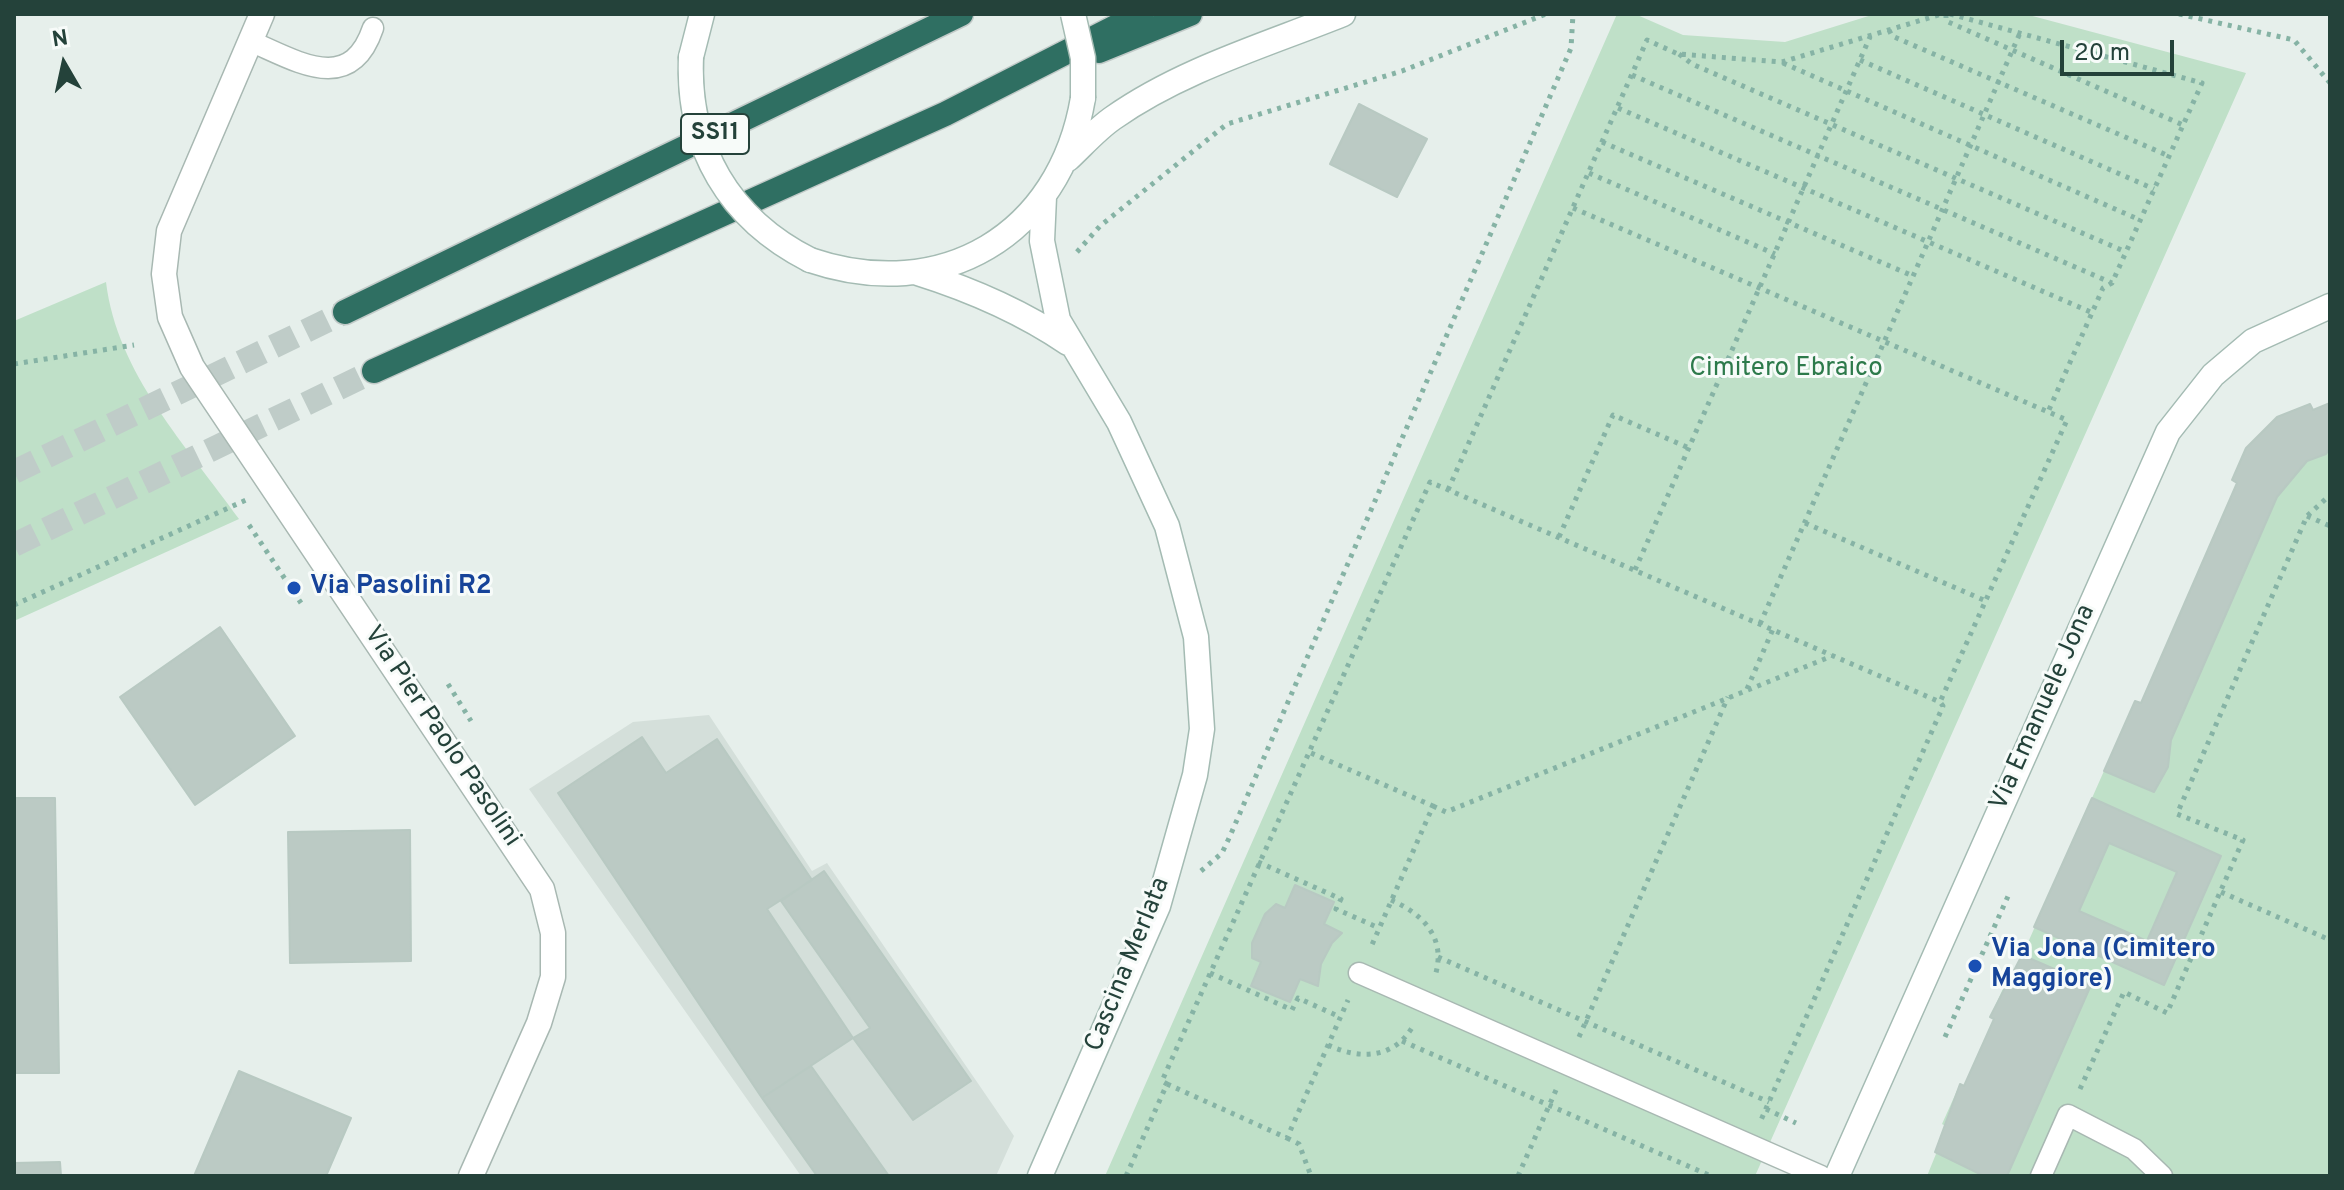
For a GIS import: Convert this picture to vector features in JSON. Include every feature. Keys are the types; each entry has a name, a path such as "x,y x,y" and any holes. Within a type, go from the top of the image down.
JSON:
{"highway":[{"name":"SS11","path":"345,312 961,14"},
{"path":"945,114 1141,14"},
{"path":"374,371 945,114 1190,14"}],"street":[{"name":"Via Pier Paolo Pasolini","path":"262,14 169,231 164,274 170,317 192,367 542,889 553,933 553,977 539,1023 471,1176"},
{"path":"702,14 691,57 691,95 696,126 718,180 758,227 810,260 865,274 918,273 956,263 991,246 1019,225 1044,197 1066,160 1083,98 1083,58 1073,14"},
{"path":"1066,160 1111,119 1143,98 1343,14"},
{"path":"1044,197 1042,241 1052,298 1070,345"},
{"path":"918,273 968,289 1042,326 1070,345"},
{"name":"Via Emanuele Jona","path":"1837,1176 2168,432 2213,375 2253,341 2330,306"},
{"name":"Cascina Merlata","path":"1040,1176 1158,906 1195,775 1202,729 1196,637 1167,526 1119,422 1070,345"}],"lane":[{"path":"250,41 308,65 330,70 352,62 367,47 373,28"},
{"path":"1359,973 1821,1176"},
{"path":"2041,1176 2068,1115 2134,1149 2162,1176"}],"path":[{"path":"1052,298 1077,252 1100,226 1227,124 1402,71 1546,14"},
{"path":"1158,906 1222,853 1571,48 1573,14"},
{"path":"1946,14 1946,21 2183,125"},
{"path":"1678,54 1782,62 1946,14 2202,83 2112,283 2103,288 2048,412"},
{"path":"2179,14 2294,40 2330,83"},
{"path":"1889,30 1892,36 2169,156"},
{"path":"1760,624 2020,33"},
{"path":"1635,570 1870,36"},
{"path":"1448,490 1647,40 1692,64 2126,252"},
{"path":"1860,60 2154,189"},
{"path":"1782,62 1845,93 2140,220"},
{"path":"1632,75 2112,283"},
{"path":"1618,108 2093,313"},
{"path":"1602,142 1913,276"},
{"path":"1589,173 1775,254"},
{"path":"1573,208 2067,420 1940,702"},
{"path":"14,364 134,345"},
{"path":"1559,537 1613,415 1689,448"},
{"path":"1126,1176 1258,862 1307,751 1311,753 1430,482 1773,629 1940,702 1943,706 1750,1145"},
{"path":"14,605 273,488"},
{"path":"2068,1115 2124,992 2167,1013 2243,840 2177,814 2307,516 2330,495"},
{"path":"2307,516 2330,526"},
{"path":"1805,523 1986,601"},
{"path":"249,525 301,603"},
{"path":"14,595 22,601"},
{"path":"1746,690 1773,629"},
{"path":"1433,806 1446,812 1832,655"},
{"path":"1518,1176 1728,697"},
{"path":"1258,862 1341,899 1336,909 1379,928"},
{"path":"2221,892 2330,940"},
{"path":"1945,1037 2009,894"},
{"path":"1438,957 1586,1022 1767,1106 1796,1123"},
{"path":"1210,973 1292,1010 1298,998 1340,1017"},
{"path":"1402,1041 1711,1176"},
{"path":"1287,1138 1299,1144 1311,1176"}],"shaded area":[{"path":"709,715 812,871 827,863 1014,1136 996,1176 801,1176 529,789 633,722"}],"green space":[{"name":"Cimitero Ebraico","path":"1617,14 1635,14 1683,35 1785,42 1875,14 2025,14 2246,73 1755,1176 1105,1176"},
{"path":"106,282 124,348 139,378 157,408 239,519 14,621 14,321"},
{"path":"2330,403 2330,1176 1927,1176 1947,1127 1942,1124 1960,1084 1965,1086 1994,1019 1990,1017 2006,982 2010,983 2135,701 2141,703 2237,483 2232,480 2239,465 2271,424 2310,404 2313,410"}],"building":[{"path":"1359,104 1427,139 1397,197 1330,164"},
{"path":"2330,403 2330,448 2326,454 2307,461 2277,497 2171,740 2168,767 2154,792 2104,771 2135,701 2141,703 2237,483 2232,480 2246,448 2277,417 2310,404 2313,410"},
{"path":"220,627 295,736 195,805 120,697"},
{"path":"642,737 666,773 717,739 812,880 767,909 853,1038 762,1098 558,793"},
{"path":"14,798 55,798 59,1073 14,1073"},
{"path":"2092,798 2221,856 2164,985 2034,927","holes":["2109,843 2177,872 2147,941 2079,911"]},
{"path":"410,830 411,961 290,963 288,832"},
{"path":"824,871 971,1081 913,1120 853,1038 870,1028 781,901"},
{"path":"1295,885 1334,902 1324,924 1342,933 1332,943 1321,964 1318,986 1300,979 1290,1002 1251,986 1261,962 1252,958 1252,943 1265,914 1276,904 1285,908"},
{"path":"2022,955 2091,985 2007,1176 1984,1176 1935,1152 1960,1084 1964,1086 1994,1019 1990,1017"},
{"path":"811,1066 889,1176 817,1176 762,1098"},
{"path":"239,1071 351,1118 326,1176 194,1176"},
{"path":"60,1162 61,1176 14,1176 14,1163"}],"tunnel":[{"path":"14,472 345,312"},
{"path":"14,545 374,371"}],"place":[{"name":"Via Pasolini R2","path":"294,588"},
{"name":"Via Jona (Cimitero Maggiore)","path":"1975,966"}]}
